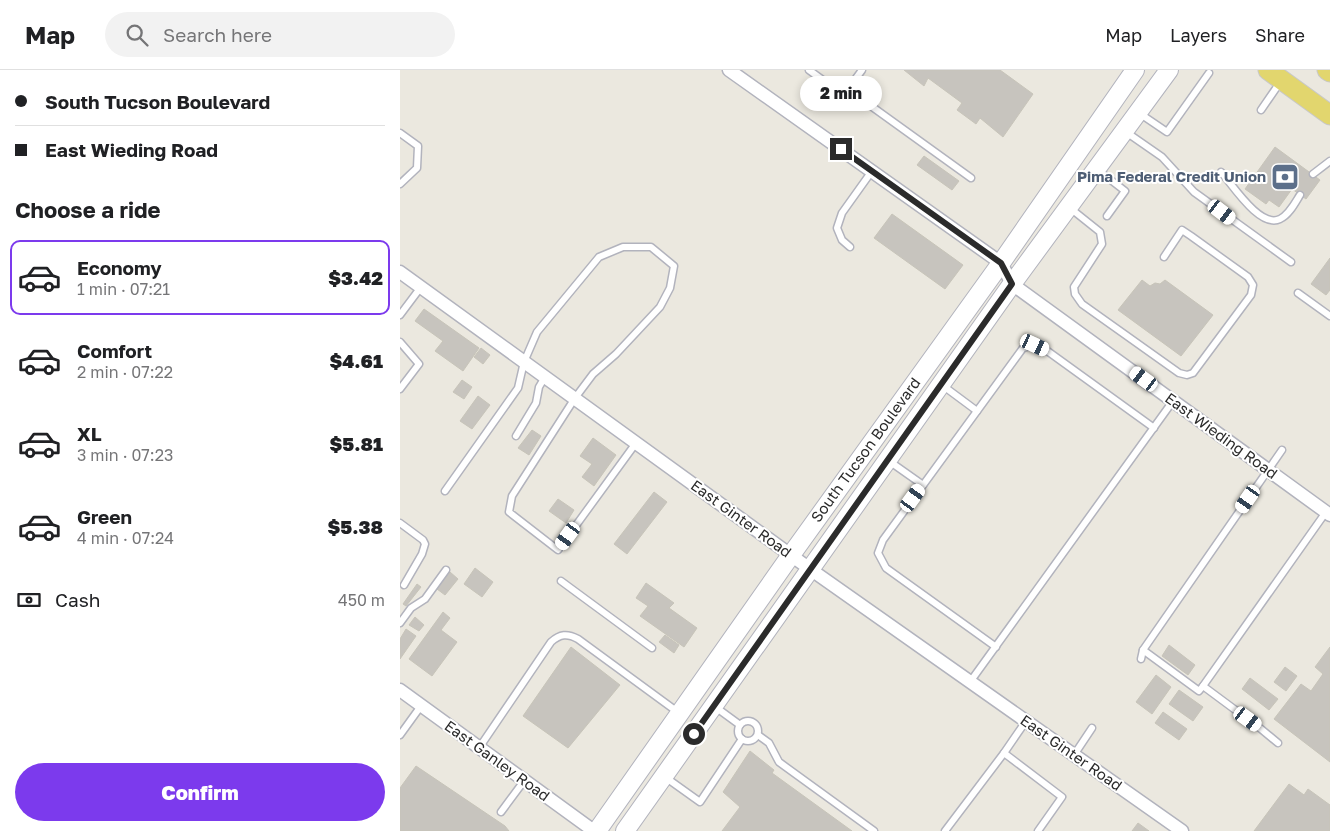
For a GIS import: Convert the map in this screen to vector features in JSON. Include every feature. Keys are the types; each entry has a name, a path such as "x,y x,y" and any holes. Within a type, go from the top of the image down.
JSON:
{"main road":[{"name":"South Tucson Boulevard","path":"596,831 1001,263 1135,70"},
{"name":"South Tucson Boulevard","path":"625,831 1012,284 1169,70"},
{"path":"1275,75 1330,115"}],"street":[{"name":"East Wieding Road","path":"730,70 1001,263 1012,284 1328,514"},
{"name":"East Ginter Road","path":"400,272 810,569 1182,831"},
{"name":"East Ganley Road","path":"400,690 596,831"}],"lane":[{"path":"809,70 839,92 853,93 971,178"},
{"path":"846,92 862,70"},
{"path":"1138,112 1167,132 1209,73"},
{"path":"1261,110 1275,75"},
{"path":"1124,131 1162,157 1194,192 1291,262"},
{"path":"400,133 418,146 417,168 400,184"},
{"path":"1313,174 1330,161"},
{"path":"1096,169 1125,191 1107,216"},
{"path":"850,247 842,240 837,228 842,214 872,171"},
{"path":"1221,172 1255,212 1268,220 1279,220 1291,209 1300,195"},
{"path":"1069,207 1100,232 1102,244 1074,287 1075,294 1082,304 1179,373 1187,375 1192,373 1251,295 1253,285 1248,277 1182,230 1164,257"},
{"path":"445,491 518,388 524,362 537,332 599,258 623,247 651,248 674,266 670,288 660,307 616,354 593,374 575,398 512,496 509,512 558,550 636,443"},
{"path":"400,315 421,287"},
{"path":"1298,293 1330,316"},
{"path":"400,342 419,364 400,389"},
{"path":"996,647 886,568 878,553 883,540 923,484 1023,348 1035,345 1046,350 1154,428"},
{"path":"516,436 536,403 539,387 545,377"},
{"path":"941,384 977,410"},
{"path":"970,682 1173,401"},
{"path":"1141,659 1143,650 1282,450"},
{"path":"888,460 923,484"},
{"path":"1143,650 1198,691 1328,514"},
{"path":"400,524 426,544 422,554 401,586"},
{"path":"400,622 411,608 425,599 446,570"},
{"path":"562,581 652,648"},
{"path":"479,748 551,642 564,634 578,639 680,713"},
{"path":"1203,686 1278,744"},
{"path":"400,735 421,706"},
{"path":"714,706 740,725"},
{"path":"745,721 752,721 758,726 758,735 750,741 742,739 738,732 740,725 745,721"},
{"path":"945,831 1026,721"},
{"path":"1074,755 1092,728"},
{"path":"758,735 769,743 779,762 874,831"},
{"path":"664,776 700,802 742,739"},
{"path":"1004,753 1062,797 1038,831"},
{"path":"501,812 524,780"}],"building":[{"path":"904,70 1000,70 1033,94 1003,137 980,118 976,124 957,110 962,103 928,78 924,86"},
{"name":"Pima Federal Credit Union","path":"1275,147 1320,180 1306,199 1292,189 1279,207 1269,200 1266,204 1245,189"},
{"path":"924,156 959,181 952,190 917,165"},
{"path":"892,214 963,265 945,289 874,238"},
{"path":"1330,258 1330,290 1326,295 1311,284"},
{"path":"1142,280 1150,286 1155,283 1160,284 1165,280 1213,315 1181,356 1118,310"},
{"path":"424,309 479,348 463,371 435,351 443,341 415,321"},
{"path":"481,348 490,355 483,364 474,357"},
{"path":"462,380 472,387 464,399 453,392"},
{"path":"478,396 490,405 472,429 460,421"},
{"path":"532,430 541,436 529,455 518,448"},
{"path":"593,438 616,455 594,486 582,477 592,464 580,456"},
{"path":"654,492 667,502 627,554 614,544"},
{"path":"558,499 574,510 566,523 549,511"},
{"path":"475,568 493,582 482,597 464,584"},
{"path":"450,572 458,579 445,595 437,589"},
{"path":"646,583 674,603 669,608 697,628 684,647 640,616 648,606 636,598"},
{"path":"417,584 421,587 406,606 403,604"},
{"path":"443,612 450,618 441,630 457,642 432,676 409,659"},
{"path":"415,617 424,625 419,631 409,625"},
{"path":"406,629 416,636 400,659 400,639"},
{"path":"665,635 679,645 674,653 659,642"},
{"path":"1169,645 1195,665 1188,675 1162,656"},
{"path":"571,647 620,685 568,748 523,716"},
{"path":"1330,647 1330,762 1274,719 1301,684 1311,691 1323,674 1315,667"},
{"path":"1285,667 1297,676 1286,691 1274,682"},
{"path":"1156,675 1171,687 1152,714 1136,702"},
{"path":"1250,678 1278,699 1269,710 1242,689"},
{"path":"1179,690 1203,707 1193,721 1169,704"},
{"path":"1163,712 1187,729 1179,740 1155,723"},
{"path":"750,751 774,770 772,773 852,831 722,831 740,807 723,792"},
{"path":"416,766 505,826 509,831 400,831 400,788"},
{"path":"1289,784 1304,795 1308,789 1330,805 1330,831 1254,831"},
{"path":"1138,823 1149,831 1132,831"}],"place":[{"name":"Pima Federal Credit Union","path":"1285,177"}],"route":[{"path":"694,734 1012,284 1001,263 841,149"}]}
